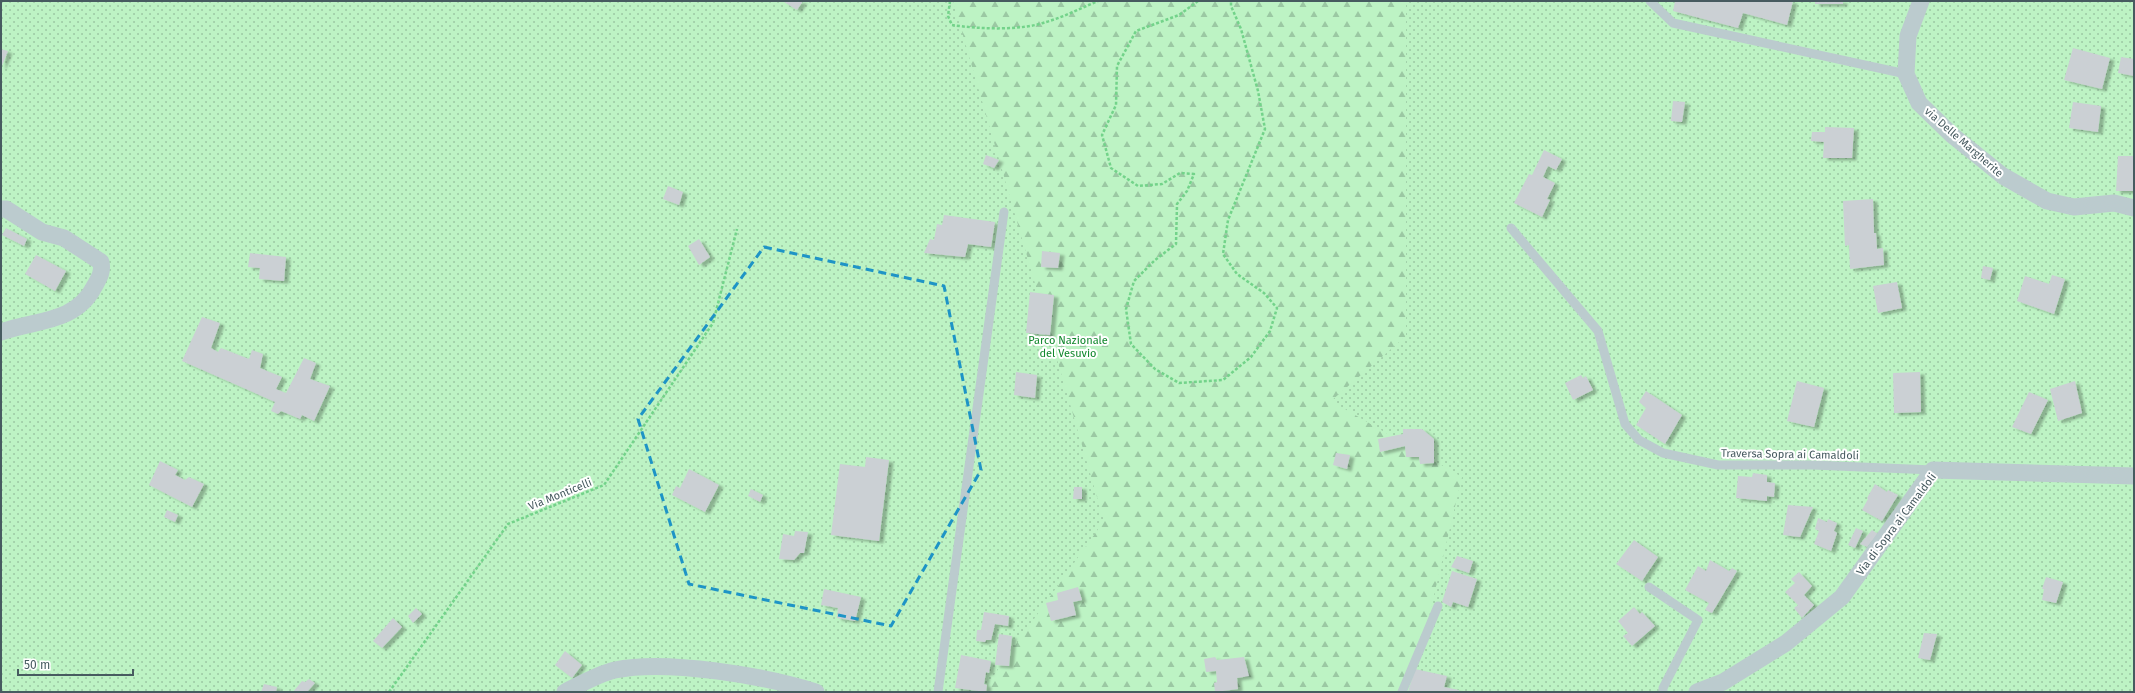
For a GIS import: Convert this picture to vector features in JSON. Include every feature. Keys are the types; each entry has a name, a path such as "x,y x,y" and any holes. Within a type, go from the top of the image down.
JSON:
{"street":[{"name":"via Delle Margherite","path":"1921,1 1908,36 1906,74 1918,103 1952,135 2003,176 2047,200 2074,207 2114,203 2134,208"},
{"path":"1,209 6,209 42,232 64,238 101,262 102,272 92,293 81,306 63,316 1,332"},
{"name":"Via di Sopra ai Camaldoli","path":"1697,692 1723,682 1786,643 1842,597 1933,470 2134,476"},
{"path":"565,692 614,670 636,667 699,670 730,674 796,686 816,692"}],"lane":[{"path":"1650,1 1673,22 1906,74"},
{"path":"938,692 1004,212"},
{"name":"Traversa Sopra ai Camaldoli","path":"1511,228 1598,331 1625,424 1639,440 1663,453 1718,465 1813,465 1933,470"},
{"path":"1649,587 1698,620 1663,688 1663,692"},
{"path":"1402,692 1438,606"}],"path":[{"path":"950,1 948,16 952,25 967,27 1023,27 1046,23 1098,1"},
{"path":"1198,1 1179,15 1136,31 1117,66 1116,105 1102,135 1111,168 1138,186 1162,184 1180,173 1194,174 1187,191 1177,204 1176,244 1155,260 1134,281 1126,309 1131,344 1155,369 1179,383 1223,380 1251,357 1270,331 1277,308 1264,293 1237,274 1223,254 1228,220 1265,129 1258,91 1241,30 1231,6 1231,1"},
{"name":"Via Monticelli","path":"390,692 508,524 604,485 713,324 737,229"}],"highlighted area":[{"path":"764,247 944,286 981,470 891,626 689,584 638,419"}],"green space":[{"name":"Parco Nazionale del Vesuvio","path":"1,1 2134,1 2134,692 1,692"},
{"path":"953,1 1406,1 1406,336 1331,401 1462,477 1417,667 1408,692 982,692 1104,521"}],"building":[{"path":"803,1 797,10 784,2"},
{"path":"1675,1 1793,1 1787,25 1743,13 1738,28 1673,11"},
{"path":"1815,1 1843,1 1843,4 1815,4"},
{"path":"2073,48 2110,58 2102,89 2064,80"},
{"path":"1,49 8,51 1,68"},
{"path":"2121,57 2134,59 2134,76 2118,73"},
{"path":"1673,101 1685,102 1682,122 1671,121"},
{"path":"2073,102 2101,106 2098,132 2069,128"},
{"path":"1825,127 1854,128 1852,158 1823,158 1824,142 1811,141 1812,132 1825,132"},
{"path":"1544,150 1562,159 1556,170 1548,166 1543,177 1555,183 1547,199 1550,200 1542,217 1514,203 1529,174 1532,175"},
{"path":"986,155 999,160 994,168 983,164"},
{"path":"2118,156 2134,156 2134,191 2116,191"},
{"path":"668,186 683,192 679,205 663,199"},
{"path":"1873,199 1874,233 1876,233 1877,249 1883,248 1884,265 1850,269 1849,245 1845,246 1843,201"},
{"path":"944,215 995,222 991,247 968,244 965,257 924,253 930,239 934,240 937,224 942,225"},
{"path":"6,228 27,239 24,246 2,235"},
{"path":"699,239 710,257 699,265 688,246"},
{"path":"1042,251 1060,253 1058,268 1041,267"},
{"path":"250,253 286,257 284,281 259,279 260,268 248,267"},
{"path":"36,255 66,271 55,291 25,274"},
{"path":"1983,266 1993,268 1990,280 1981,278"},
{"path":"2052,275 2065,279 2054,314 2017,301 2025,276 2049,284"},
{"path":"1897,282 1902,308 1878,313 1873,286"},
{"path":"1030,292 1054,295 1050,335 1026,333"},
{"path":"202,317 220,323 211,348 218,352 221,348 249,359 252,350 263,354 260,368 282,377 276,389 286,393 304,358 316,363 310,379 330,386 314,421 302,415 300,419 281,411 278,414 271,411 275,402 182,361"},
{"path":"1016,372 1037,375 1035,398 1014,395"},
{"path":"1920,372 1921,412 1894,413 1893,373"},
{"path":"1581,375 1583,378 1586,376 1593,390 1573,400 1565,383"},
{"path":"1797,381 1824,388 1814,427 1787,421"},
{"path":"2075,381 2082,413 2058,421 2050,389"},
{"path":"1646,391 1682,415 1665,444 1636,425 1646,408 1639,402"},
{"path":"2029,392 2048,400 2031,434 2012,427"},
{"path":"1403,429 1422,429 1434,439 1434,463 1420,464 1419,457 1406,457 1405,446 1380,452 1378,439 1403,434"},
{"path":"1336,453 1350,455 1347,469 1333,465"},
{"path":"866,457 889,460 879,541 831,535 840,464 865,467"},
{"path":"160,461 178,470 175,475 185,480 189,477 204,484 192,507 149,485"},
{"path":"689,469 719,485 705,512 672,495 676,486 680,488"},
{"path":"1753,473 1767,475 1767,482 1775,483 1774,497 1767,496 1767,501 1736,498 1738,476 1752,477"},
{"path":"1875,484 1887,492 1888,490 1898,495 1882,521 1862,510"},
{"path":"1074,487 1082,487 1082,499 1073,499"},
{"path":"751,489 763,495 760,502 748,496"},
{"path":"1788,505 1813,507 1800,537 1783,535"},
{"path":"167,510 178,515 175,522 164,517"},
{"path":"1818,518 1827,522 1828,519 1837,523 1834,531 1837,533 1831,551 1814,544 1819,531 1815,529"},
{"path":"1856,528 1863,531 1855,548 1848,545"},
{"path":"1872,530 1878,534 1867,547 1860,544"},
{"path":"795,531 808,532 804,553 800,553 794,560 779,559 783,534 794,536"},
{"path":"1634,540 1658,557 1642,581 1616,564"},
{"path":"1457,556 1473,561 1469,573 1451,567"},
{"path":"1710,560 1729,571 1732,568 1737,571 1712,613 1705,610 1709,603 1685,590 1698,566 1706,571"},
{"path":"1452,571 1477,579 1468,607 1453,602 1451,607 1442,602"},
{"path":"1799,572 1812,586 1804,595 1814,605 1802,618 1794,608 1798,605 1785,592 1795,583 1791,579"},
{"path":"2046,577 2063,582 2056,603 2042,600 2044,589 2042,589"},
{"path":"1078,587 1082,600 1073,602 1076,615 1051,621 1046,603 1058,600 1057,593"},
{"path":"824,589 861,597 855,621 837,618 838,608 821,605"},
{"path":"1634,607 1640,614 1642,612 1655,626 1632,646 1623,636 1628,633 1618,621"},
{"path":"416,608 422,614 413,623 408,616"},
{"path":"984,612 1009,616 1008,626 995,624 991,640 986,640 985,642 976,641 977,630 981,630"},
{"path":"393,618 402,627 382,648 373,641"},
{"path":"1924,633 1937,634 1930,660 1918,658"},
{"path":"999,634 1012,636 1009,666 995,665"},
{"path":"565,651 582,665 572,678 555,665"},
{"path":"961,655 991,661 989,673 986,672 984,684 987,685 986,692 955,688"},
{"path":"1215,657 1217,660 1244,657 1249,676 1237,678 1238,689 1215,692 1214,683 1217,682 1216,671 1206,672 1204,659"},
{"path":"1415,669 1447,676 1444,687 1459,690 1459,692 1408,692"},
{"path":"309,679 315,683 307,692 293,692 302,681 305,682"},
{"path":"264,684 277,687 276,692 261,692"}]}
